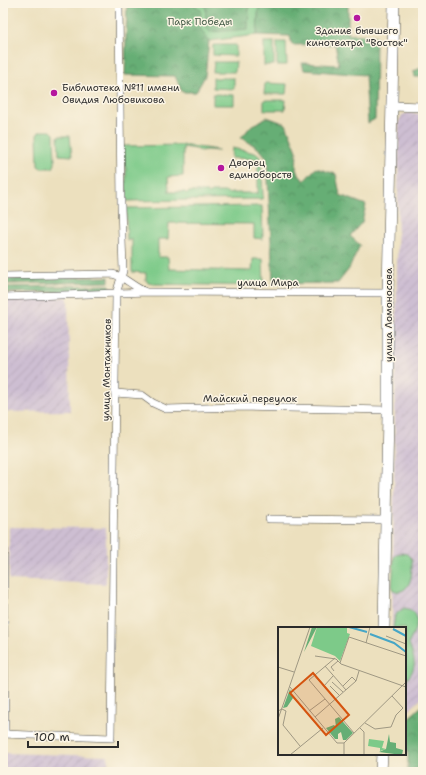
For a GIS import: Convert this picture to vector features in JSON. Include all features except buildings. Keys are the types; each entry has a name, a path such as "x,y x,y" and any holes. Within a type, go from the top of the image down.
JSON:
{"highway":[{"name":"улица Ломоносова","path":"384,627 388,410 388,293 394,3"},
{"path":"381,772 382,755"}],"main road":[{"path":"392,106 423,107"}],"street":[{"name":"улица Монтажников","path":"4,734 111,738 116,294 122,277 119,3"},
{"name":"улица Мира","path":"3,276 112,274 122,277 137,288 148,292"},
{"name":"улица Мира","path":"3,297 148,292 388,293"},
{"name":"Майский переулок","path":"115,393 142,395 153,403 166,409 241,407 388,410"},
{"path":"3,490 4,734"},
{"path":"269,519 386,520"}],"shaded area":[{"path":"408,113 423,114 423,697 406,713 406,627 392,627 399,121 402,115"},
{"path":"68,297 70,411 4,412 4,300"},
{"path":"9,527 106,528 106,584 9,580"},
{"path":"3,753 108,756 109,772 3,772"}],"green space":[{"name":"Парк Победы","path":"127,3 259,3 257,35 209,41 127,36"},
{"path":"127,3 192,3 201,10 200,28 209,41 205,76 196,92 182,92 175,76 125,75"},
{"path":"200,3 249,3 248,29 210,32 205,26 206,8"},
{"path":"259,3 348,3 348,34 376,36 375,119 368,123 365,75 304,70 302,63 339,65 335,44 292,45 290,36 257,35"},
{"path":"264,42 274,42 274,65 264,65"},
{"path":"277,42 286,42 287,65 277,65"},
{"path":"213,45 236,45 236,56 213,55"},
{"path":"214,62 236,62 235,72 213,72"},
{"path":"423,67 423,77 414,77 414,71"},
{"path":"213,78 234,78 234,89 213,88"},
{"path":"265,83 287,84 286,94 264,94"},
{"path":"213,94 234,95 234,105 213,105"},
{"path":"264,100 286,100 285,110 264,110"},
{"path":"267,117 286,124 297,151 296,170 304,181 316,168 336,174 340,195 366,205 362,222 350,236 360,245 349,269 338,283 273,284 267,159 259,149 241,138 251,126"},
{"path":"40,131 51,131 54,134 55,164 53,168 41,168 38,166 37,135"},
{"path":"58,136 70,136 72,156 59,155"},
{"path":"184,145 218,151 200,151 183,147 183,176 168,177 169,192 185,192 187,194 189,192 207,192 209,194 211,192 227,192 229,194 258,193 258,159 231,158 232,148 255,153 261,159 262,199 126,201 126,170 122,146"},
{"path":"262,206 263,239 254,238 254,224 169,223 168,239 158,239 158,257 168,257 169,269 252,271 253,259 263,259 264,286 153,284 148,283 146,280 146,273 132,272 132,239 127,241 126,208"},
{"path":"109,277 109,282 7,284 7,279"},
{"path":"109,285 110,289 98,289 97,291 7,293 7,287"},
{"path":"401,553 407,554 412,559 412,572 408,586 401,591 395,591 392,589 394,557"},
{"path":"404,608 415,613 417,618 417,622 409,643 414,659 414,668 406,681 406,627 393,627 395,615"},
{"path":"423,705 423,772 408,772 406,720"}],"place":[{"name":"Здание бывшего кинотеатра \"Восток\"","path":"357,18"},
{"name":"Библиотека №11 имени Овидия Любовикова","path":"54,93"},
{"name":"Дворец единоборств","path":"221,168"}]}
